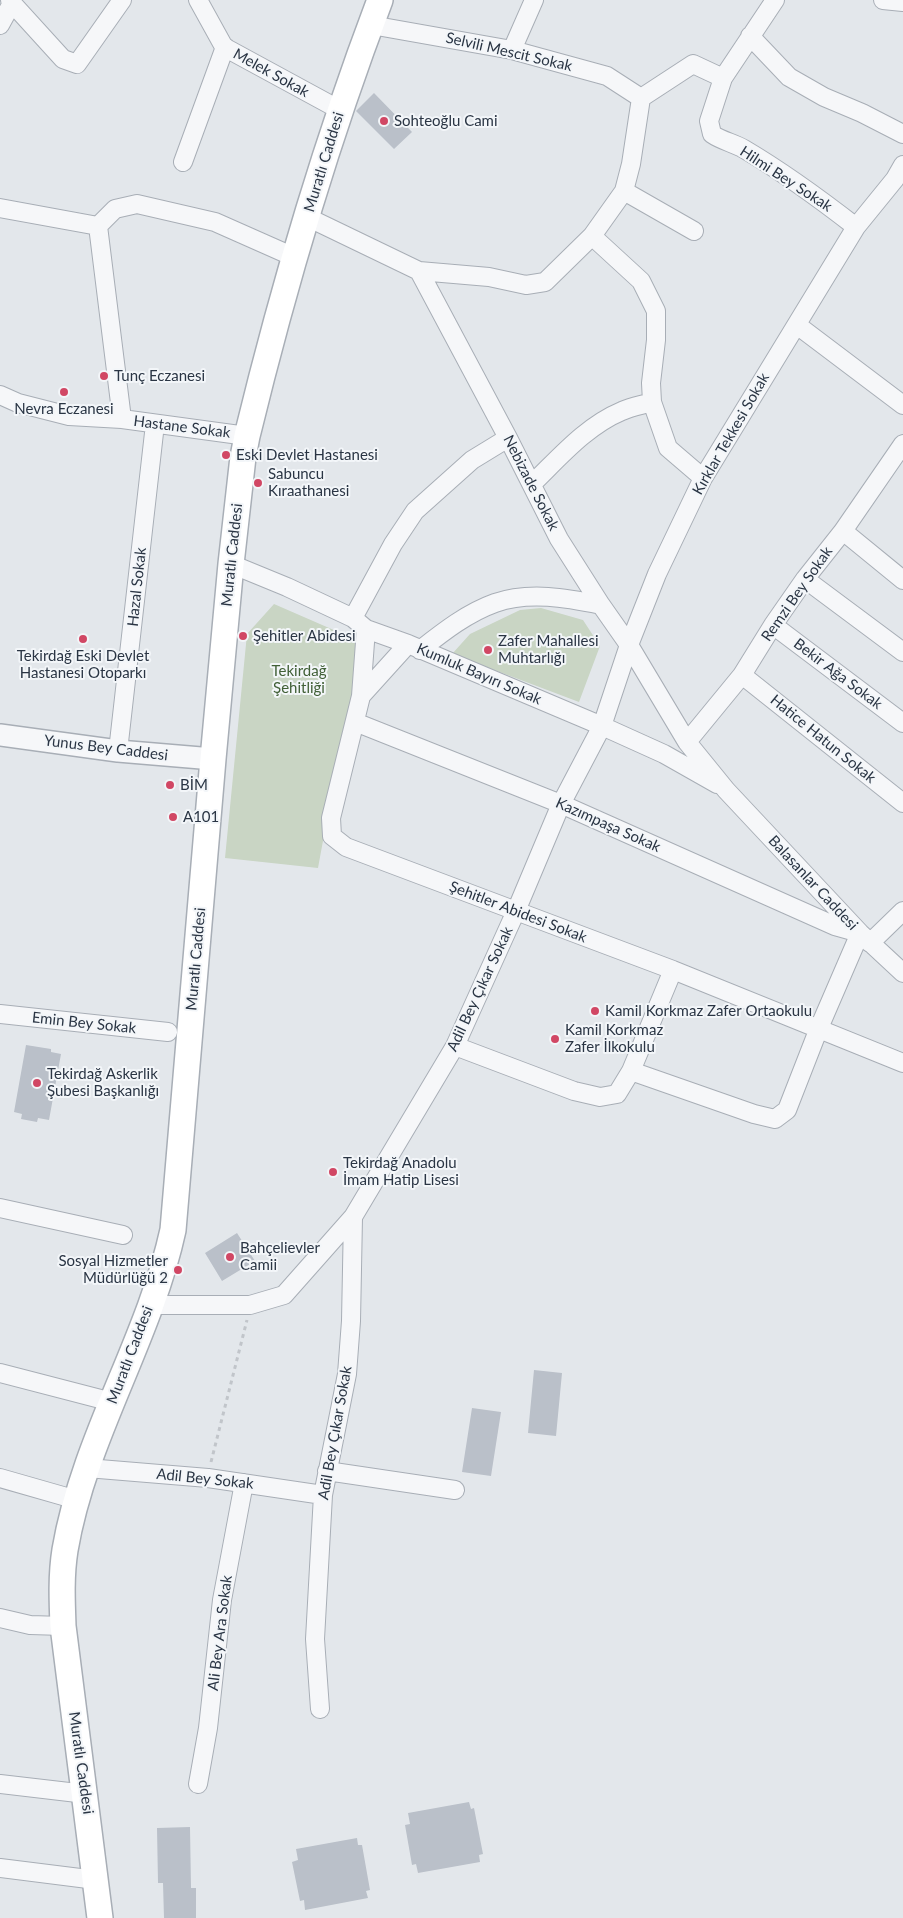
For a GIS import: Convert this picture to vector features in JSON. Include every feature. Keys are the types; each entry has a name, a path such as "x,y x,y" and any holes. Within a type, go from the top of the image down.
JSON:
{"main road":[{"name":"Muratlı Caddesi","path":"100,1918 86,1794 63,1626 62,1588 66,1550 77,1500 87,1468 138,1340 164,1267 173,1230 231,564 247,436 294,257 340,110 380,0"}],"street":[{"path":"0,25 11,1 63,59 77,64 122,0"},
{"name":"Melek Sokak","path":"198,0 225,47 340,110"},
{"path":"512,50 534,0"},
{"path":"308,217 419,271 489,277 526,286 545,282 592,236 624,191 631,164 641,98 693,64 723,78 775,0"},
{"path":"883,0 903,2"},
{"name":"Selvili Mescit Sokak","path":"370,24 512,50 607,76 641,98"},
{"path":"750,36 789,77 824,97 862,113 903,134"},
{"path":"183,162 225,47"},
{"name":"Hilmi Bey Sokak","path":"723,78 709,121 712,134 721,140 742,148 811,193 856,226"},
{"name":"Kırklar Tekkesi Sokak","path":"602,726 629,645 657,574 703,478 856,226 895,179 903,165"},
{"path":"624,191 694,231"},
{"path":"98,226 115,209 137,204 215,222 294,257"},
{"path":"0,208 98,226"},
{"path":"98,226 122,419"},
{"path":"592,236 640,280 656,310 656,340 651,383 652,402 668,448 703,478"},
{"name":"Nebizade Sokak","path":"419,271 508,438 559,539 629,645 687,742 726,790"},
{"path":"796,325 903,405"},
{"name":"Hastane Sokak","path":"0,395 18,403 69,416 122,419 247,436"},
{"path":"532,484 596,425 622,411 652,402"},
{"name":"Hazal Sokak","path":"118,751 155,424"},
{"path":"360,624 393,544 416,511 472,460 508,438"},
{"name":"Remzi Bey Sokak","path":"687,742 742,675 773,625 805,579 843,531 903,444"},
{"path":"843,531 903,580"},
{"name":"Kumluk Bayırı Sokak","path":"231,564 286,587 360,624 664,754 726,790"},
{"path":"805,579 903,652"},
{"path":"361,696 414,647 495,603 526,596 568,598 601,605"},
{"name":"Şehitler Abidesi Sokak","path":"360,624 361,696 331,818 332,836 346,847 673,970 903,1063"},
{"name":"Bekir Ağa Sokak","path":"773,625 903,723"},
{"name":"Hatice Hatun Sokak","path":"742,675 903,803"},
{"name":"Kazımpaşa Sokak","path":"355,722 562,804 865,938"},
{"name":"Adil Bey Çıkar Sokak","path":"149,1306 250,1305 284,1295 354,1218 455,1046 562,804 602,726"},
{"path":"0,735 0,740"},
{"name":"Yunus Bey Caddesi","path":"0,735 118,751 213,759"},
{"name":"Balasanlar Caddesi","path":"726,790 865,938 903,974"},
{"path":"631,1071 754,1114 775,1119 787,1110 819,1028 865,938 903,911"},
{"path":"455,1046 574,1091 600,1097 617,1094 631,1071 673,970"},
{"name":"Emin Bey Sokak","path":"0,1014 168,1032"},
{"path":"0,1208 124,1236"},
{"name":"Adil Bey Çıkar Sokak","path":"320,1709 315,1639 323,1495 347,1374 351,1321 354,1218"},
{"path":"0,1373 112,1402"},
{"name":"Adil Bey Sokak","path":"87,1468 208,1478 323,1495"},
{"path":"327,1471 455,1490"},
{"path":"0,1478 77,1500"},
{"name":"Ali Bey Ara Sokak","path":"198,1784 208,1728 222,1600 244,1483"},
{"path":"0,1618 30,1625 63,1626"},
{"path":"0,1784 86,1794"},
{"path":"0,1868 96,1880"}],"path":[{"path":"208,1478 250,1305"}],"green space":[{"name":"Tekirdağ Şehitliği","path":"274,604 359,641 359,673 336,770 318,868 225,858 247,634"},
{"path":"541,608 583,620 600,646 579,702 452,654 470,634 520,610"}],"building":[{"name":"Sohteoğlu Cami","path":"374,93 412,132 394,149 356,111"},
{"name":"Tekirdağ Askerlik Şubesi Başkanlığı","path":"26,1045 51,1049 51,1052 61,1054 49,1120 38,1118 37,1122 21,1119 22,1114 14,1112"},
{"name":"Bahçelievler Camii","path":"237,1233 255,1261 222,1281 205,1253"},
{"path":"534,1370 562,1373 556,1436 528,1433"},
{"path":"472,1408 501,1412 491,1476 462,1472"},
{"path":"469,1802 471,1809 474,1808 483,1854 479,1855 480,1862 418,1873 416,1864 412,1865 405,1825 410,1824 408,1813"},
{"path":"190,1827 191,1888 196,1888 196,1918 164,1918 163,1883 158,1883 157,1828"},
{"path":"357,1838 358,1845 362,1845 370,1890 366,1891 368,1898 305,1910 304,1900 300,1901 292,1862 298,1860 296,1849"}],"place":[{"name":"Sohteoğlu Cami","path":"384,121"},
{"name":"Tunç Eczanesi","path":"104,376"},
{"name":"Nevra Eczanesi","path":"64,392"},
{"name":"Eski Devlet Hastanesi","path":"226,455"},
{"name":"Sabuncu Kıraathanesi","path":"258,483"},
{"name":"Şehitler Abidesi","path":"243,636"},
{"name":"Tekirdağ Eski Devlet Hastanesi Otoparkı","path":"83,639"},
{"name":"Zafer Mahallesi Muhtarlığı","path":"488,650"},
{"name":"BİM","path":"170,785"},
{"name":"A101","path":"173,817"},
{"name":"Kamil Korkmaz Zafer Ortaokulu","path":"595,1011"},
{"name":"Kamil Korkmaz Zafer İlkokulu","path":"555,1039"},
{"name":"Tekirdağ Askerlik Şubesi Başkanlığı","path":"37,1083"},
{"name":"Tekirdağ Anadolu İmam Hatip Lisesi","path":"333,1172"},
{"name":"Bahçelievler Camii","path":"230,1257"},
{"name":"Sosyal Hizmetler Müdürlüğü 2","path":"178,1270"}]}
